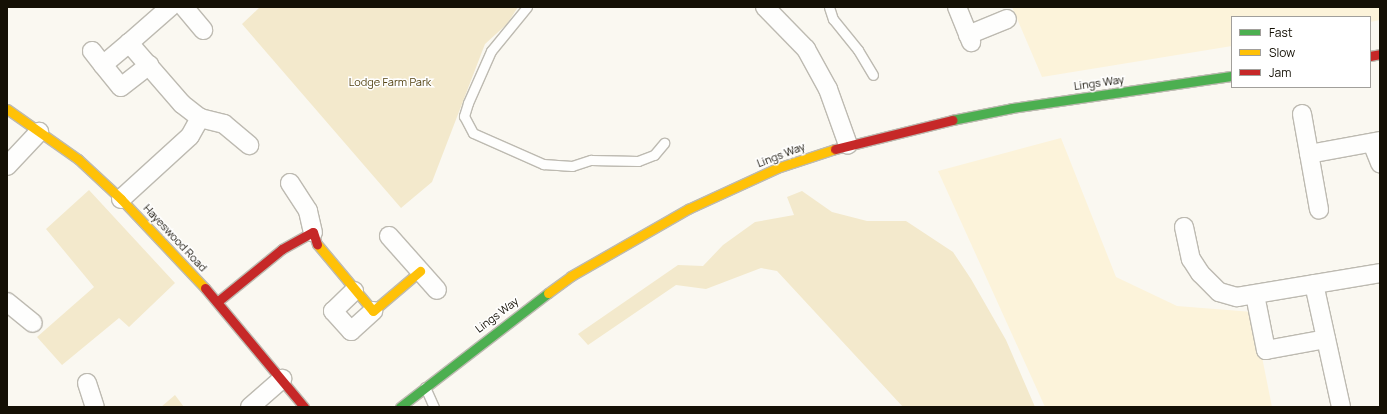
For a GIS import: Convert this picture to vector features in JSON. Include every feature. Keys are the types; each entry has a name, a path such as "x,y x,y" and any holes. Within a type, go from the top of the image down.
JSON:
{"street":[{"path":"103,65 170,7"},
{"path":"184,7 203,30"},
{"path":"765,7 806,50 828,89 848,145"},
{"path":"957,7 970,39 1007,19"},
{"path":"129,43 182,104 200,118 224,124 249,145"},
{"path":"92,51 121,87 149,65"},
{"name":"Lings Way","path":"400,407 424,386 571,276 688,209 777,168 848,145 919,127 1012,108 1231,76"},
{"name":"Hayeswood Road","path":"7,109 78,159 121,199 176,255 282,379 304,407"},
{"path":"1302,114 1318,209"},
{"path":"121,199 190,136 200,118"},
{"path":"7,166 39,132"},
{"path":"1309,154 1376,142 1380,163"},
{"path":"290,183 308,211 319,249 354,291 374,311"},
{"path":"1184,227 1191,259 1200,273 1219,292 1237,297 1380,273"},
{"path":"217,302 282,249 313,232"},
{"path":"389,236 437,290"},
{"path":"354,291 333,311 351,331 420,271"},
{"path":"1314,284 1341,407"},
{"path":"1255,295 1266,350 1326,339"},
{"path":"7,302 33,323"},
{"path":"250,407 282,379"},
{"path":"87,383 95,407"}],"lane":[{"path":"527,7 491,51 468,103 464,116 473,133 543,164 572,166 591,160 638,161 654,155 664,143"},
{"path":"829,7 833,19 858,50 873,75"},
{"path":"424,386 434,407"}],"shaded area":[{"path":"1012,7 1380,7 1380,20 1371,22 1371,16 1231,16 1231,46 1042,77"},
{"path":"1061,138 1116,277 1177,306 1253,312 1272,407 1045,407 938,171"}],"green space":[{"name":"Lodge Farm Park","path":"260,7 518,7 507,24 485,44 432,182 401,208 242,24"},
{"path":"89,190 175,283 129,327 119,318 62,365 37,337 94,287 46,229"},
{"path":"802,191 832,212 867,221 906,221 953,252 971,279 1006,340 1035,407 903,407 777,271 761,268 706,289 676,285 588,345 578,334 678,265 703,266 723,245 755,222 794,215 787,197"},
{"path":"175,395 184,407 161,407"}],"traffic: fast":[{"path":"952,120 1012,108 1231,76"},
{"path":"400,407 548,293"}],"traffic: slow":[{"path":"7,109 78,159 121,199 205,288"},
{"path":"548,293 571,276 688,209 777,168 835,149"},
{"path":"317,244 373,311 420,271"}],"traffic: jam":[{"path":"1371,56 1380,54"},
{"path":"835,149 952,120"},
{"path":"217,302 282,249 313,232 317,244"},
{"path":"205,288 304,407"}]}
